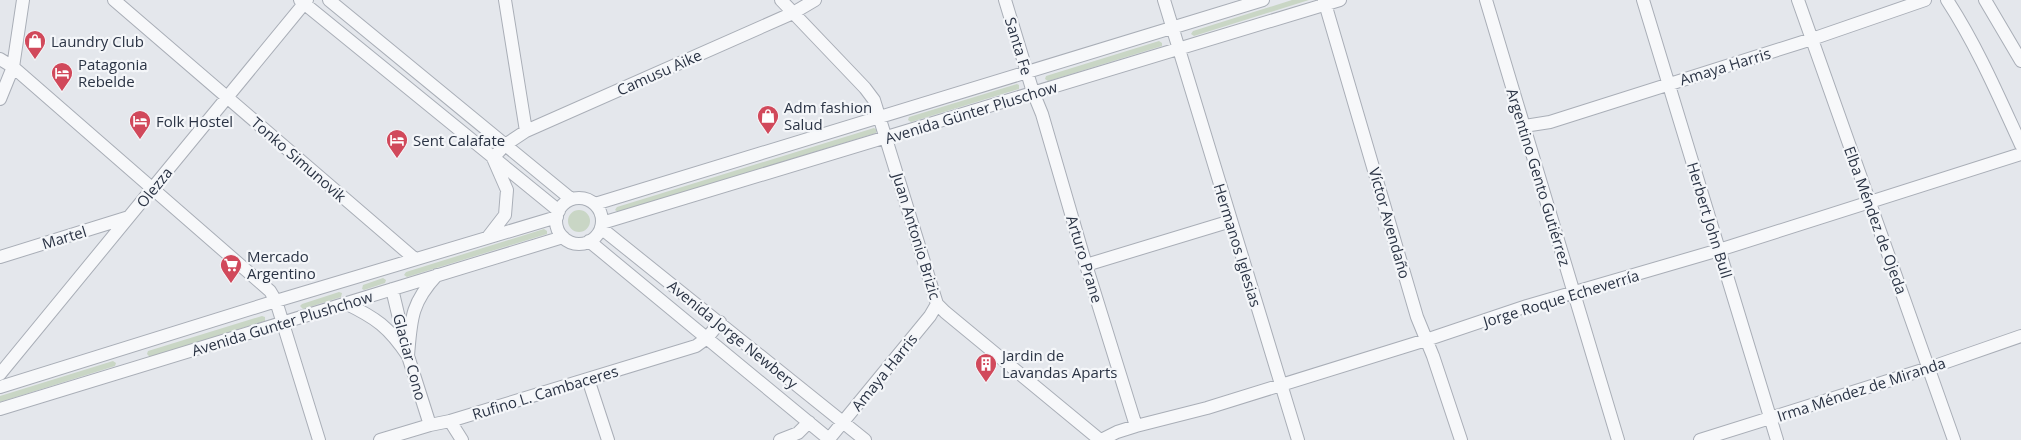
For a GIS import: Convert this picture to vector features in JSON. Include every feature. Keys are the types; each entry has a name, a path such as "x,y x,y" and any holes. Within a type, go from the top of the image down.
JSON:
{"street":[{"path":"0,99 13,67 23,0"},
{"name":"Tonko Simunovik","path":"114,0 415,259"},
{"path":"329,0 571,199"},
{"name":"Juan Antonio Brizic","path":"781,0 869,92 880,117 937,304 1101,440"},
{"name":"Camusu Aike","path":"494,158 505,145 526,131 793,13 815,0"},
{"name":"Santa Fe","path":"1005,0 1033,92"},
{"name":"Hermanos Iglesias","path":"1164,0 1298,440"},
{"name":"Avenida Günter Pluschow","path":"595,204 1263,0"},
{"name":"Avenida Günter Pluschow","path":"601,226 886,137 1179,49 1324,2 1340,0"},
{"name":"Argentino Gento Gutiérrez","path":"1486,0 1618,440"},
{"name":"Herbert John Bull","path":"1643,0 1777,440"},
{"name":"Elba Méndez de Ojeda","path":"1798,0 1954,440"},
{"name":"Amaya Harris","path":"1524,126 1550,122 1812,39 1926,0"},
{"path":"1947,0 1966,29 1987,70 2021,145"},
{"path":"1986,0 2021,61"},
{"path":"304,1 494,158 558,214"},
{"name":"Olezza","path":"0,374 304,1"},
{"path":"507,1 526,131"},
{"name":"Víctor Avendaño","path":"1324,2 1417,317 1461,440"},
{"path":"0,59 13,67 263,284 276,301 319,440"},
{"name":"Arturo Prane","path":"1033,92 1042,114 1086,266 1136,426"},
{"name":"Jorge Roque Echeverría","path":"1101,440 1116,432 1188,414 1426,340 1527,306 1719,250 2021,154"},
{"path":"488,237 505,215 507,190 494,158"},
{"path":"584,198 595,204 600,211 601,226 594,238 589,241 575,243 563,237 558,228 558,214 562,206 571,199 584,198"},
{"name":"Avenida Gunter Plushchow","path":"0,387 558,214"},
{"name":"Martel","path":"0,257 129,217"},
{"path":"1086,266 1231,221"},
{"name":"Avenida Jorge Newbery","path":"601,226 865,440"},
{"name":"Avenida Gunter Plushchow","path":"0,409 563,237"},
{"name":"Avenida Jorge Newbery","path":"589,241 830,439"},
{"name":"Glaciar Cono","path":"386,268 394,274 395,283 392,289 408,356 430,425"},
{"path":"408,356 412,312 420,295 437,275"},
{"path":"353,277 349,284 349,290 353,296 360,299"},
{"path":"345,303 375,318 387,328 408,356"},
{"name":"Amaya Harris","path":"830,439 930,316 937,304"},
{"path":"707,338 720,322"},
{"name":"Irma Méndez de Miranda","path":"1700,440 1929,368 2021,336"},
{"name":"Rufino L. Cambaceres","path":"380,440 450,421 696,346 707,338"},
{"path":"126,348 132,368"},
{"path":"588,379 608,440"},
{"path":"450,421 462,440"},
{"path":"780,440 798,433 809,422"}],"green space":[{"path":"1292,0 1309,0 1194,36 1191,34 1193,31"},
{"path":"1159,41 1162,43 1162,46 1048,81 1045,79 1046,76"},
{"path":"1017,84 1019,89 911,122 908,120 909,117"},
{"path":"874,128 877,130 876,133 618,212 615,210 617,207"},
{"path":"579,210 587,213 590,221 587,229 579,232 571,229 568,221 571,213"},
{"path":"544,229 547,231 547,234 407,277 404,275 406,272"},
{"path":"383,278 386,280 385,283 362,289 363,285"},
{"path":"339,292 342,293 341,297 303,309 300,306 302,304"},
{"path":"262,316 265,317 265,321 150,357 147,354 148,351"},
{"path":"113,361 116,363 115,366 0,402 0,396"}],"place":[{"name":"Laundry Club","path":"35,60"},
{"name":"Patagonia Rebelde","path":"62,92"},
{"name":"Adm fashion Salud","path":"768,135"},
{"name":"Folk Hostel","path":"140,140"},
{"name":"Sent Calafate","path":"397,159"},
{"name":"Mercado Argentino","path":"231,284"},
{"name":"Jardin de Lavandas Aparts","path":"986,383"}]}
